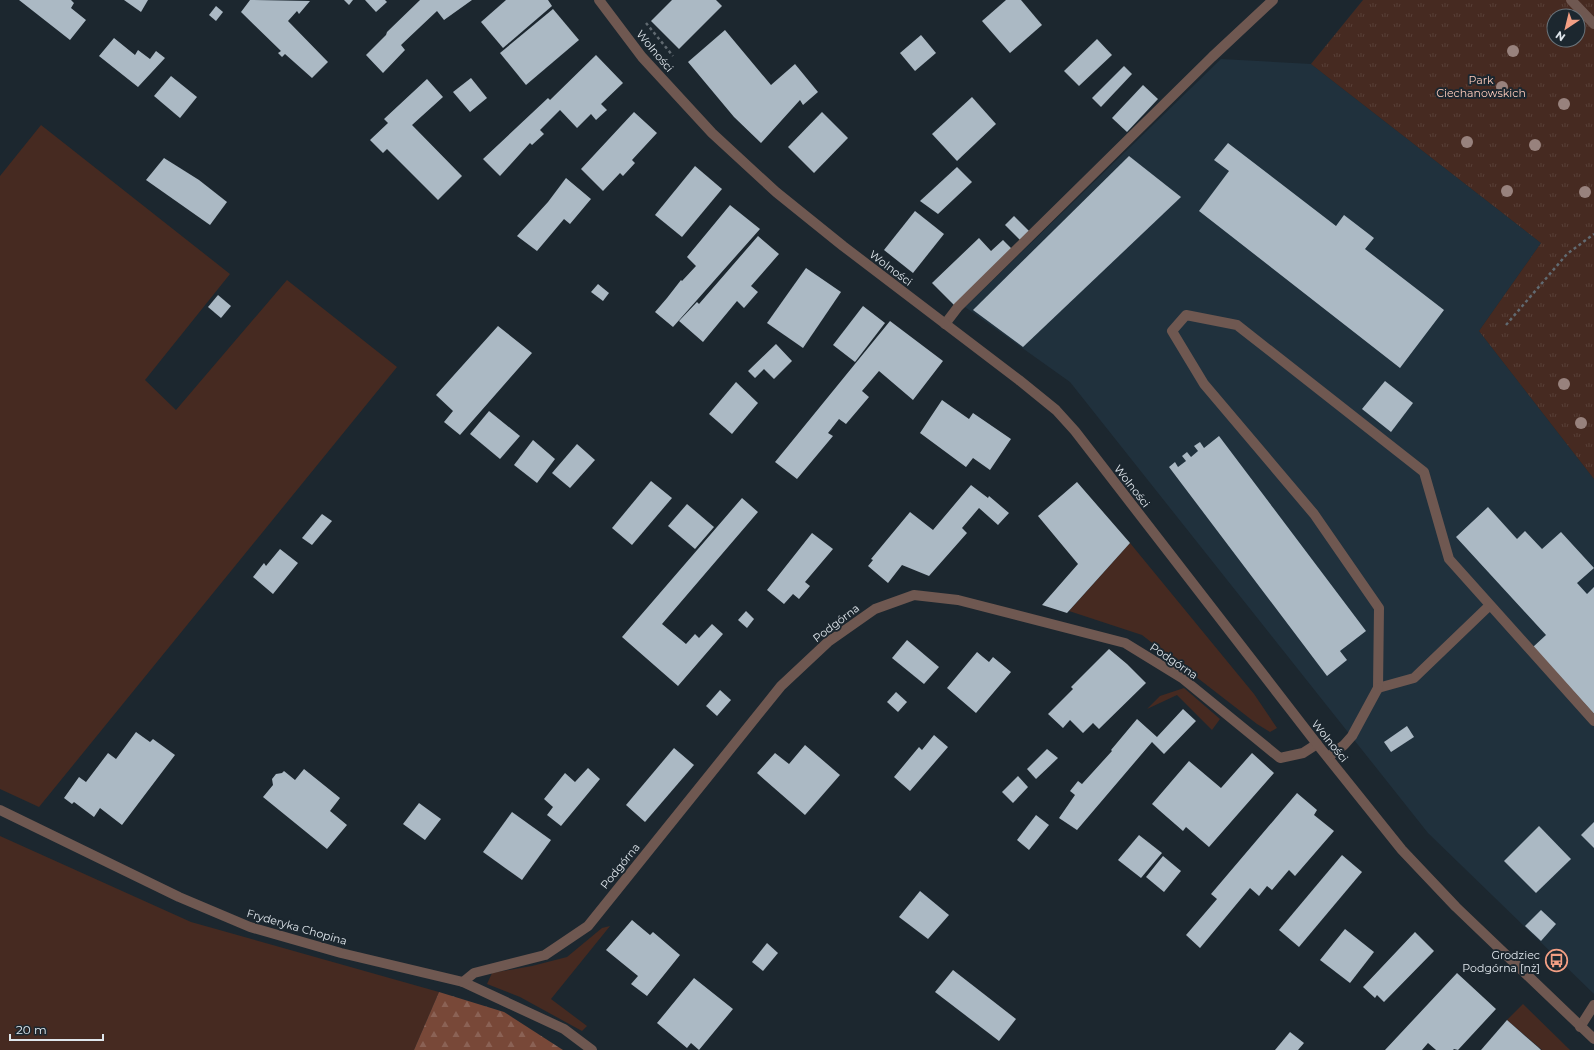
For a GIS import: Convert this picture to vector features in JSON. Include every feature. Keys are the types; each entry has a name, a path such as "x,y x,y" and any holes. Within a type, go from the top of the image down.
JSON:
{"street":[{"name":"Wolności","path":"599,0 642,57 712,133 776,192 838,242 1056,410 1317,744 1402,850 1428,878 1594,1039"},
{"path":"945,324 958,308 1206,63 1273,0"},
{"path":"1571,0 1594,24"},
{"path":"1328,757 1344,745 1352,736 1378,688 1379,608 1314,514 1204,384 1172,331 1186,315 1237,325 1424,472 1449,559 1594,721"},
{"name":"Podgórna","path":"463,982 474,973 545,955 588,926 782,686 828,642 875,609 914,595 958,600 1125,643 1182,678 1280,758 1302,753 1317,744"},
{"path":"1378,688 1414,678 1490,605"},
{"name":"Fryderyka Chopina","path":"0,810 179,897 250,927 342,953 463,982 564,1029 592,1050"},
{"path":"1580,1027 1594,1005"}],"path":[{"path":"1506,324 1567,254 1594,234"}],"shaded area":[{"path":"1221,59 1311,64 1541,243 1479,331 1594,479 1594,994 1428,833 1070,382 965,307"}],"green space":[{"name":"Park Ciechanowskich","path":"1363,0 1594,0 1594,479 1479,331 1541,243 1311,64"},
{"path":"41,125 230,274 145,380 176,410 287,280 397,367 39,807 0,789 0,176"},
{"path":"1130,543 1254,694 1277,728 1270,732 1257,724 1142,635 1069,611"},
{"path":"1184,688 1220,719 1212,730 1177,695 1147,709 1160,696"},
{"path":"0,836 191,922 439,992 414,1050 0,1050"},
{"path":"610,926 551,999 587,1026 582,1031 520,997 487,984 492,973 532,966 567,957 602,928"},
{"path":"439,992 504,1012 563,1050 414,1050"},
{"path":"1523,1004 1570,1050 1542,1050 1507,1020"}],"building":[{"path":"19,0 71,0 74,3 71,8 86,20 70,40"},
{"path":"124,0 148,0 141,12"},
{"path":"250,0 310,1 299,14 297,11 288,21 328,62 312,78 285,54 282,57 278,53 281,51 241,12"},
{"path":"344,0 353,0 349,5"},
{"path":"365,0 385,0 387,2 376,12"},
{"path":"420,0 472,0 444,20 437,11 401,45 405,50 383,73 366,55"},
{"path":"506,0 548,0 552,6 503,48 481,22"},
{"path":"672,0 716,0 722,6 679,49 651,21"},
{"path":"1006,0 1021,0 1042,25 1010,53 982,21"},
{"path":"216,6 223,12 216,21 209,15"},
{"path":"553,9 579,40 526,85 500,53"},
{"path":"725,30 771,85 795,64 818,92 803,105 800,100 761,143 734,117 688,62"},
{"path":"921,35 936,53 915,71 900,53"},
{"path":"114,38 135,55 138,50 150,59 156,51 165,58 138,87 99,56"},
{"path":"1097,39 1112,55 1079,86 1064,71"},
{"path":"596,55 623,83 601,104 607,110 596,120 591,114 577,128 560,110 540,130 544,134 532,145 530,143 500,176 483,159 548,98 550,100"},
{"path":"1124,66 1132,74 1101,107 1092,98"},
{"path":"171,76 197,97 180,118 154,96"},
{"path":"471,78 487,98 470,112 453,92"},
{"path":"427,79 443,97 412,125 462,176 438,200 387,149 383,153 370,140 388,123 384,119"},
{"path":"1143,85 1158,99 1127,132 1112,118"},
{"path":"972,97 996,124 957,161 932,134"},
{"path":"634,112 657,133 632,160 635,163 623,176 620,173 603,191 581,169"},
{"path":"822,112 848,138 814,173 788,147"},
{"path":"1228,143 1336,226 1344,215 1374,238 1365,249 1444,310 1400,368 1199,211 1229,171 1214,160"},
{"path":"1129,156 1181,197 1023,347 973,310"},
{"path":"164,158 199,180 227,202 210,225 146,180"},
{"path":"695,166 722,189 682,237 655,215"},
{"path":"957,167 972,182 938,214 920,201"},
{"path":"566,178 591,199 570,224 564,219 537,251 517,236 548,202"},
{"path":"730,205 760,229 673,327 655,312 681,280 682,281 696,266 687,257"},
{"path":"915,211 944,234 913,273 884,250"},
{"path":"1014,216 1030,232 1021,241 1005,225"},
{"path":"758,236 779,254 751,286 758,292 744,308 737,301 703,342 679,321 697,302 699,304"},
{"path":"979,238 991,251 1003,240 1012,249 954,305 932,283"},
{"path":"806,268 841,292 803,348 767,323"},
{"path":"598,284 609,293 603,301 591,292"},
{"path":"218,295 231,306 221,318 208,307"},
{"path":"863,306 885,323 855,362 833,345"},
{"path":"890,321 943,361 913,400 879,371 862,391 869,397 846,424 839,419 828,433 833,436 797,479 775,462"},
{"path":"498,326 532,353 460,435 444,422 453,411 436,395"},
{"path":"776,344 792,361 774,379 764,369 755,378 748,371"},
{"path":"1385,381 1413,403 1391,432 1362,409"},
{"path":"736,382 758,403 732,434 709,414"},
{"path":"942,400 969,419 973,413 1011,439 990,470 973,458 966,467 920,433"},
{"path":"489,411 520,436 500,459 470,434"},
{"path":"1219,436 1366,631 1340,651 1347,660 1327,676 1169,467 1175,462 1178,467 1186,461 1182,456 1187,452 1191,457 1198,451 1194,446 1200,442 1204,448"},
{"path":"533,440 555,459 537,483 514,465"},
{"path":"577,444 595,460 570,488 552,473"},
{"path":"651,481 672,498 632,545 612,528"},
{"path":"1077,482 1130,543 1067,613 1042,605 1078,564 1038,516"},
{"path":"971,485 988,498 989,496 1009,513 998,525 979,508 962,528 967,533 929,576 902,565 888,583 868,566 873,560 871,559 910,512 933,530"},
{"path":"742,498 758,512 662,624 686,644 695,634 699,638 712,624 723,634 678,686 622,637"},
{"path":"687,504 714,527 695,549 668,526"},
{"path":"1488,507 1517,539 1525,531 1542,549 1561,532 1594,568 1577,583 1587,594 1594,587 1594,714 1533,647 1546,635 1456,537"},
{"path":"322,514 332,521 312,545 302,538"},
{"path":"812,533 833,549 805,582 810,586 799,599 793,594 784,604 767,590"},
{"path":"280,549 298,563 273,594 253,577 264,563 266,566"},
{"path":"746,611 754,619 747,628 738,620"},
{"path":"907,640 939,667 924,684 892,658"},
{"path":"1109,649 1146,683 1099,729 1093,723 1083,733 1070,720 1063,728 1048,714 1073,689 1071,687"},
{"path":"977,652 989,662 993,657 1011,672 976,713 947,688"},
{"path":"720,690 731,700 717,716 706,706"},
{"path":"896,692 907,702 898,712 887,702"},
{"path":"1183,709 1196,721 1164,754 1152,742 1077,830 1059,818 1075,795 1070,791 1078,781 1082,784 1112,751 1111,750 1137,719 1157,737"},
{"path":"1407,726 1414,737 1391,752 1384,742"},
{"path":"136,732 150,742 153,739 175,755 122,825 100,808 94,817 74,802 72,804 64,798 79,777 86,782 108,753 116,759"},
{"path":"934,735 948,747 910,791 894,777 919,747 922,750"},
{"path":"805,745 840,775 805,815 757,773 775,753 789,764"},
{"path":"674,748 694,765 645,822 626,805"},
{"path":"1047,749 1058,758 1036,779 1027,769"},
{"path":"1252,753 1274,773 1209,847 1186,827 1183,831 1152,804 1189,761 1221,788"},
{"path":"588,768 600,779 561,826 547,815 553,807 544,799 565,773 575,782"},
{"path":"304,769 340,798 330,811 347,825 327,849 263,797 273,785 272,779 276,774 284,771 295,780"},
{"path":"1018,776 1028,787 1013,803 1002,792"},
{"path":"1297,793 1317,810 1314,815 1334,831 1295,876 1289,870 1272,890 1267,886 1259,896 1250,888 1200,948 1186,935 1217,899 1211,894"},
{"path":"419,803 441,819 425,840 403,824"},
{"path":"512,812 551,840 522,880 483,852"},
{"path":"1036,815 1049,825 1029,850 1017,840"},
{"path":"1594,822 1594,848 1581,835"},
{"path":"1539,826 1571,859 1536,893 1504,861"},
{"path":"1139,835 1162,853 1141,878 1118,860"},
{"path":"1342,855 1362,872 1299,947 1279,930"},
{"path":"1163,856 1181,871 1164,892 1146,877"},
{"path":"920,891 949,915 928,939 899,917"},
{"path":"1541,910 1556,924 1541,941 1525,926"},
{"path":"632,920 650,935 653,932 680,955 647,996 631,984 638,976 606,950"},
{"path":"1345,929 1374,952 1350,983 1320,960"},
{"path":"1415,932 1434,951 1384,1002 1377,995 1375,998 1363,987"},
{"path":"767,943 778,953 763,971 752,962"},
{"path":"953,970 1016,1019 999,1041 935,992"},
{"path":"1457,973 1496,1009 1458,1050 1436,1050 1428,1043 1422,1050 1385,1050"},
{"path":"694,978 733,1009 699,1050 691,1043 687,1048 657,1023"},
{"path":"1507,1020 1539,1048 1541,1050 1481,1050"},
{"path":"1290,1032 1304,1043 1298,1050 1275,1050"}],"place":[{"name":"Grodziec Podgórna [nż]","path":"1556,961"}]}
